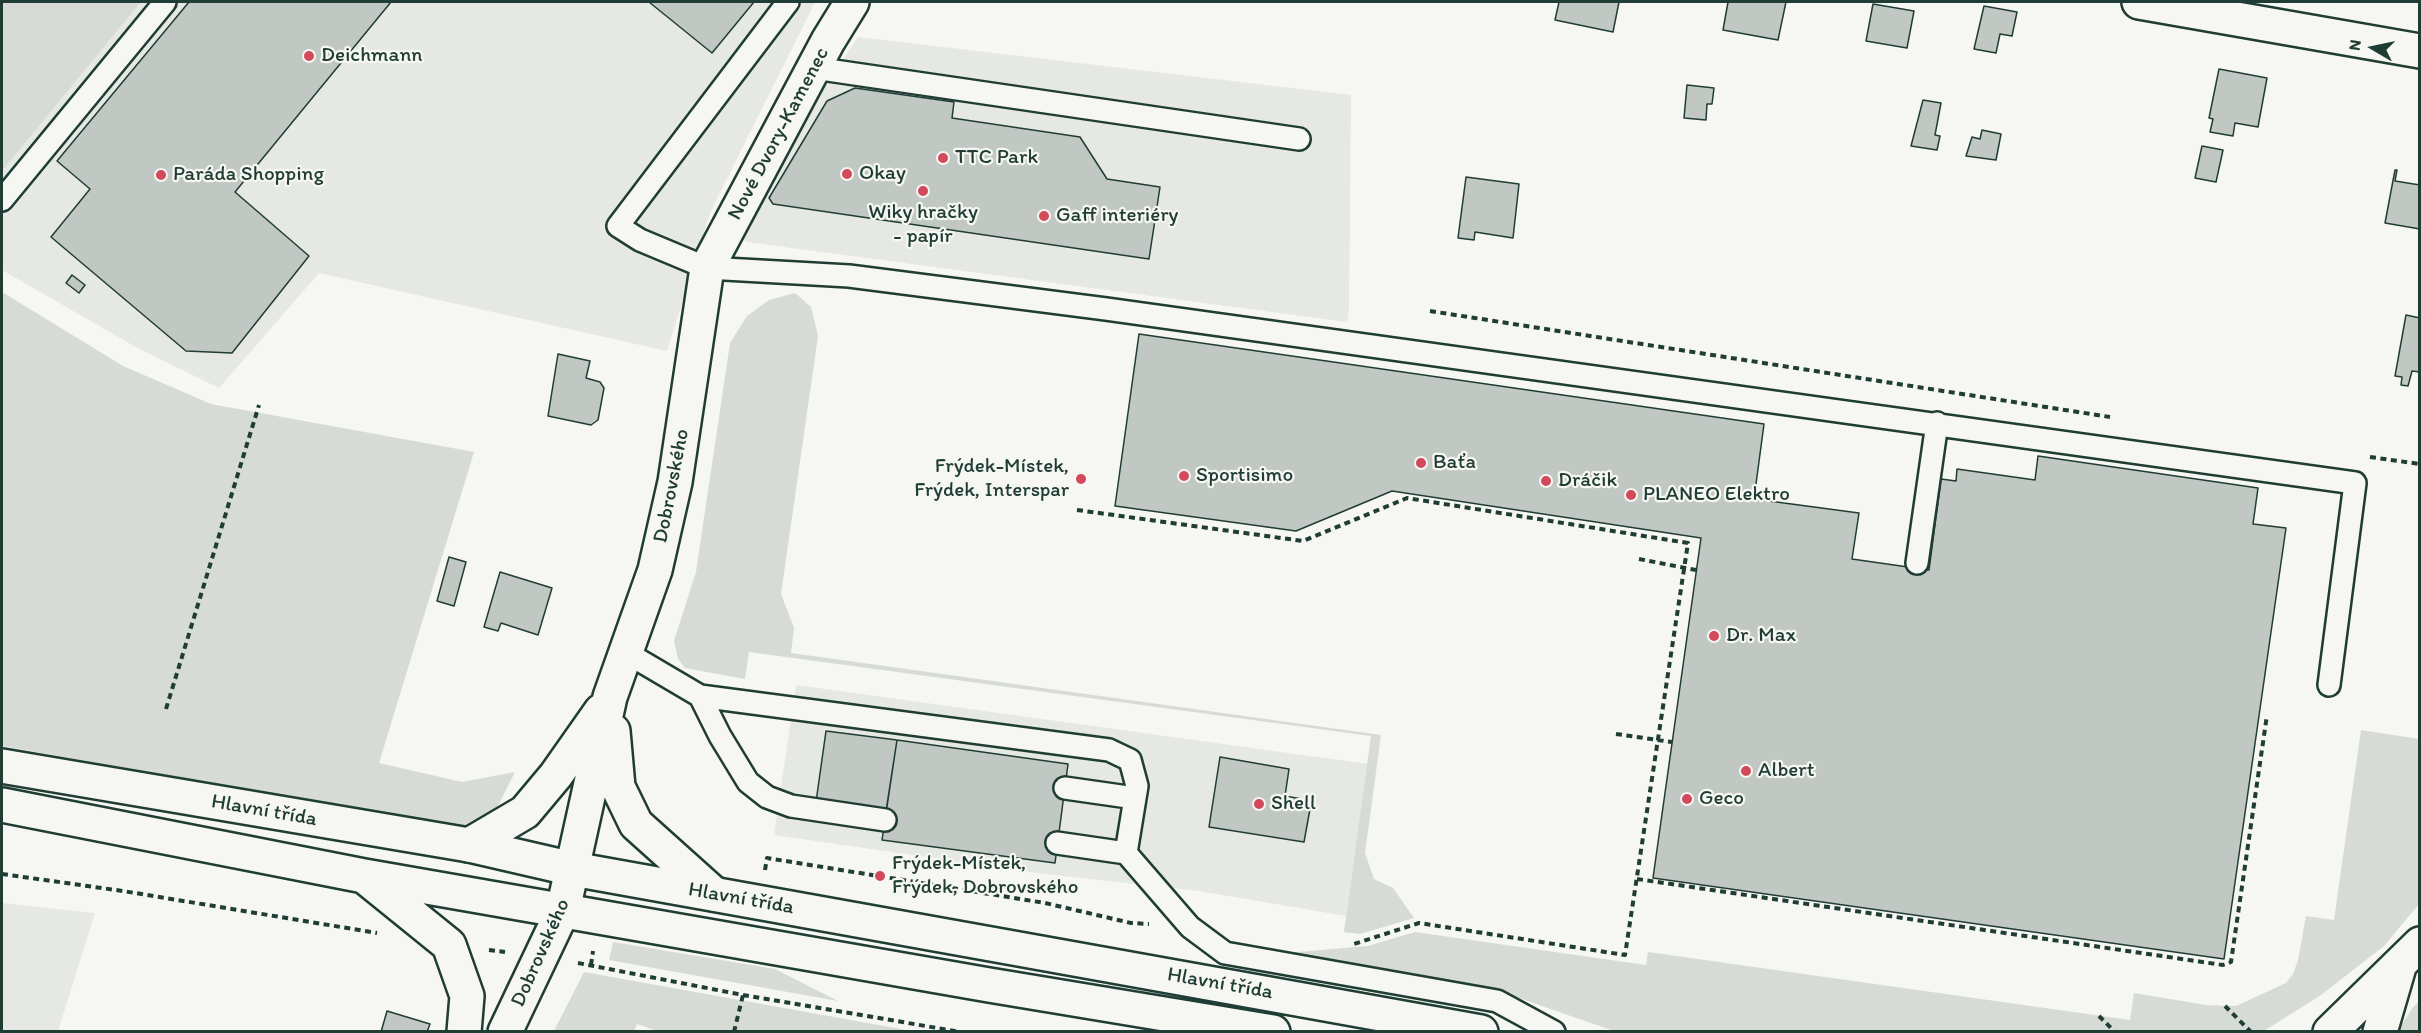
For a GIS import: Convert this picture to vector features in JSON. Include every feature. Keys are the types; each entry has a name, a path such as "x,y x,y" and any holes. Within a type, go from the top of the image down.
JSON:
{"main road":[{"name":"Nové Dvory-Kamenec","path":"707,268 852,2"},
{"path":"2139,2 2420,51"},
{"name":"Dobrovského","path":"506,1032 563,910 610,697 655,570 675,482 707,268"},
{"name":"Dobrovského","path":"469,845 525,812 556,775 610,697"},
{"path":"610,697 618,787 636,824 714,894"},
{"name":"Hlavní třída","path":"2,766 469,845 573,869 1481,1032"},
{"name":"Hlavní třída","path":"2,805 364,876 1273,1032"},
{"path":"364,876 449,945 467,996 464,1032"},
{"path":"2330,1032 2410,954"},
{"path":"2380,1032 2410,954"}],"lane":[{"path":"2,200 165,2"},
{"path":"788,2 618,226 640,240 707,268 861,277 1415,350 2355,483 2329,685"},
{"path":"814,69 1299,139"},
{"path":"1917,563 1937,423"},
{"path":"627,653 700,696 920,734 1109,750 1130,760 1137,786 1126,853"},
{"path":"700,696 743,775 766,797 791,806 885,820"},
{"path":"1065,788 1135,798"},
{"path":"1058,843 1126,853 1190,927 1225,953 1497,1002 1554,1032"}],"path":[{"path":"1430,311 2113,417"},
{"path":"166,709 259,405"},
{"path":"2361,455 2420,464"},
{"path":"1077,510 1303,541 1407,498 1688,543 1625,955 1419,923 1356,944 1344,943"},
{"path":"1639,559 1696,570"},
{"path":"1637,879 2223,965 2231,962 2267,715"},
{"path":"1616,734 1672,742"},
{"path":"763,878 767,858 1045,903 1131,923 1190,927"},
{"path":"734,1032 742,995"},
{"path":"2225,1006 2252,1032"},
{"path":"2099,1016 2115,1032"}],"shaded area":[{"path":"2,2 141,2 2,171"},
{"path":"141,2 815,2 710,213 667,351 319,273 219,388 134,346 2,270 2,171"},
{"path":"858,37 1351,95 1347,322 747,242 740,236 781,154"},
{"path":"2,292 123,366 211,404 474,452 379,763 462,782 515,772 495,812 462,827 2,746"},
{"path":"795,293 811,307 818,336 781,594 794,628 791,653 1381,735 1365,853 1374,879 1393,888 1414,918 1360,934 1344,932 1371,736 749,652 745,679 685,668 678,659 674,641 696,572 730,343 747,316 769,300"},
{"path":"796,685 1368,764 1346,916 1199,891 1044,874 774,835"},
{"path":"2361,730 2419,739 2419,904 2384,946 2321,995 2264,1031 1614,1031 1496,990 1286,953 1368,946 1415,932 1646,965 1648,952 2130,1020 2134,993 2206,1005 2236,1006 2286,983 2293,974 2298,960 2306,916 2334,920"},
{"path":"2,903 95,913 58,1031 2,1031"},
{"path":"613,942 775,969 838,1001 609,960"},
{"path":"584,972 912,1031 660,1032 637,1024 634,1031 554,1031"},
{"path":"2419,1001 2419,1031 2397,1032 2411,1010"}],"building":[{"name":"Paráda Shopping","path":"189,2 391,2 235,192 309,256 232,353 186,351 51,237 90,189 57,161"},
{"path":"649,2 754,2 712,53"},
{"path":"1559,2 1619,2 1613,32 1555,20"},
{"path":"1728,2 1786,2 1778,40 1723,30"},
{"path":"1873,4 1914,11 1907,48 1866,41"},
{"path":"1984,6 2017,12 2012,36 2000,34 1996,53 1974,49"},
{"path":"2219,69 2267,78 2258,127 2235,123 2233,136 2210,132 2213,119 2209,118"},
{"path":"1687,85 1714,88 1712,104 1707,104 1706,120 1684,118"},
{"name":"TTC Park","path":"855,88 954,102 952,118 1080,137 1107,179 1160,187 1149,259 773,204 769,198 827,101"},
{"path":"1923,100 1941,103 1935,135 1940,136 1937,150 1911,146"},
{"path":"1982,130 2001,134 1996,160 1966,156 1972,137 1980,139"},
{"path":"2202,146 2223,150 2216,182 2195,178"},
{"path":"2395,170 2397,170 2395,181 2420,185 2420,229 2385,223"},
{"path":"1466,177 1519,184 1513,238 1475,232 1474,240 1458,238"},
{"path":"72,275 85,285 79,293 66,283"},
{"path":"2406,315 2420,318 2420,372 2412,371 2408,386 2401,385 2402,377 2395,376"},
{"path":"1139,334 1764,424 1754,499 1859,513 1852,559 1929,570 1941,479 1956,481 1957,469 2035,480 2038,456 2258,488 2253,524 2286,528 2224,959 1653,878 1701,538 1392,491 1296,531 1115,506"},
{"path":"558,354 590,361 586,378 600,382 604,388 598,420 591,425 548,416"},
{"path":"449,557 466,562 454,606 437,601"},
{"path":"500,572 552,588 538,635 501,623 498,631 484,627"},
{"path":"826,731 897,740 886,811 816,802"},
{"path":"897,740 1068,764 1055,863 882,840"},
{"name":"Shell","path":"1220,757 1289,769 1285,796 1302,799 1310,809 1304,842 1209,827"},
{"path":"387,1011 430,1024 427,1032 381,1032"}],"place":[{"name":"Deichmann","path":"309,56"},
{"name":"TTC Park","path":"943,158"},
{"name":"Okay","path":"847,174"},
{"name":"Paráda Shopping","path":"161,175"},
{"name":"Wiky hračky - papír","path":"923,191"},
{"name":"Gaff interiéry","path":"1044,216"},
{"name":"Baťa","path":"1421,463"},
{"name":"Sportisimo","path":"1184,476"},
{"name":"Frýdek-Místek, Frýdek, Interspar","path":"1081,479"},
{"name":"Dráčik","path":"1546,481"},
{"name":"PLANEO Elektro","path":"1631,495"},
{"name":"Dr. Max","path":"1714,636"},
{"name":"Albert","path":"1746,771"},
{"name":"Geco","path":"1687,799"},
{"name":"Shell","path":"1259,804"},
{"name":"Frýdek-Místek, Frýdek, Dobrovského","path":"880,876"}]}
